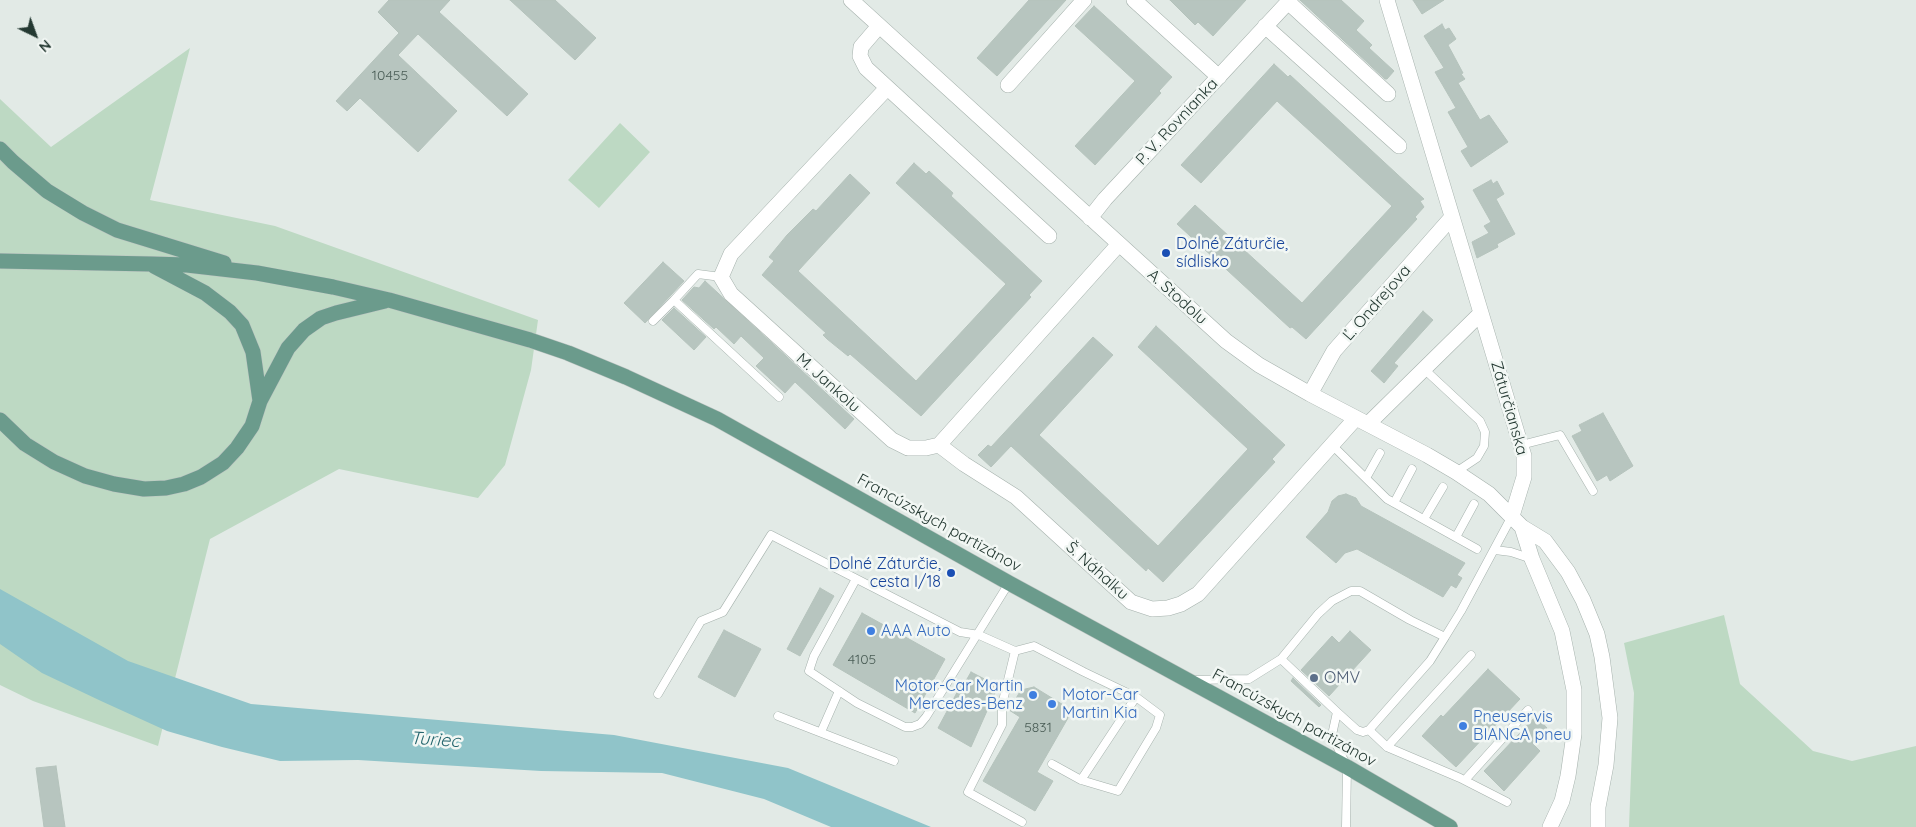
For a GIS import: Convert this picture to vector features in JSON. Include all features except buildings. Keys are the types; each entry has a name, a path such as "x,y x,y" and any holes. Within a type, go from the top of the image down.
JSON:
{"main road":[{"path":"0,149 47,191 92,218 117,230 257,273"},
{"path":"0,261 151,264 257,273"},
{"path":"151,264 206,292 242,325 253,352 260,401"},
{"name":"Francúzskych partizánov","path":"257,273 333,287 388,300 530,340 626,377 718,420 1009,583 1347,767 1447,826"},
{"path":"0,420 25,444 54,462 85,476 114,484 144,488 166,488 184,484 201,477 222,463 237,448 252,426 260,401 288,348 304,330 321,318 388,300"}],"street":[{"name":"A. Stodolu","path":"851,0 1226,341 1259,365 1456,472 1489,494 1517,522"},
{"path":"1008,85 1084,0"},
{"path":"1134,0 1219,77"},
{"name":"Záturčianska","path":"1387,0 1524,456 1524,477 1517,522"},
{"path":"1289,1 1388,94"},
{"name":"P. V. Rovnianka","path":"1090,218 1105,199 1289,1"},
{"path":"879,26 861,47 860,56 866,68 1049,236"},
{"path":"1265,26 1399,146"},
{"path":"721,277 731,254 887,88"},
{"name":"Ľ. Ondrejova","path":"1310,394 1334,351 1452,217"},
{"path":"939,445 1119,244"},
{"name":"M. Jankolu","path":"721,277 731,294 892,440 908,448 926,448 939,445"},
{"name":"Š. Náhalku","path":"939,445 964,464 1016,497 1131,602 1152,609 1168,608 1198,594 1332,445 1424,369 1481,313"},
{"path":"1517,522 1562,631 1574,690 1574,734 1568,776 1562,801 1550,827"},
{"path":"1517,522 1545,541 1568,572 1583,600 1597,634 1606,682 1610,718 1607,757 1598,807 1592,827"},
{"path":"1598,807 1598,827"}],"lane":[{"path":"653,321 698,274 721,277"},
{"path":"674,300 779,397"},
{"path":"1424,369 1480,421 1485,432 1484,446 1477,458 1456,472"},
{"path":"1521,445 1560,435 1593,491"},
{"path":"1332,445 1387,499 1477,549"},
{"path":"1366,478 1380,453"},
{"path":"1394,503 1412,469"},
{"path":"1424,519 1443,487"},
{"path":"1456,537 1474,504"},
{"path":"1281,659 1357,730 1363,732 1369,730 1430,661 1495,550 1517,522"},
{"path":"658,694 701,621 724,612 771,535 960,632 979,635 1015,651 1034,646 1136,696 1160,715 1156,728 1118,790 1081,780 1052,764"},
{"path":"1495,550 1511,552 1532,559"},
{"path":"856,579 814,656 809,671 857,703 905,727 920,724 926,717 979,635 1009,583"},
{"path":"1189,680 1249,679 1281,659 1318,614 1332,601 1351,591 1360,591 1445,638"},
{"path":"1015,651 1002,705 1002,725 968,792 1022,822"},
{"path":"1387,747 1471,655"},
{"path":"820,732 839,691"},
{"path":"1081,780 1136,696"},
{"path":"1465,780 1528,710"},
{"path":"1338,712 1332,735 1347,767 1346,827"},
{"path":"778,716 894,761"},
{"path":"1369,730 1387,747 1465,780 1507,802"}],"green space":[{"path":"190,48 150,200 275,226 538,320 531,370 505,465 478,498 339,469 210,539 158,746 33,701 0,685 0,99 51,147"},
{"path":"620,123 650,152 599,208 568,180"},
{"path":"1724,615 1740,684 1813,751 1852,761 1916,746 1916,827 1629,827 1634,693 1624,643"}],"water":[{"name":"Turiec","path":"0,589 128,661 251,704 614,735 788,768 931,827 831,827 764,799 662,773 541,771 358,760 280,761 222,747 167,731 101,701 42,673 0,644"}],"place":[{"name":"Dolné Záturčie, sídlisko","path":"1166,253"},
{"name":"Dolné Záturčie, cesta I/18","path":"951,573"},
{"name":"AAA Auto","path":"871,631"},
{"name":"OMV","path":"1314,678"},
{"name":"Motor-Car Martin Mercedes-Benz","path":"1033,695"},
{"name":"Motor-Car Martin Kia","path":"1052,704"},
{"name":"Pneuservis BIANCA pneu","path":"1463,726"}]}
